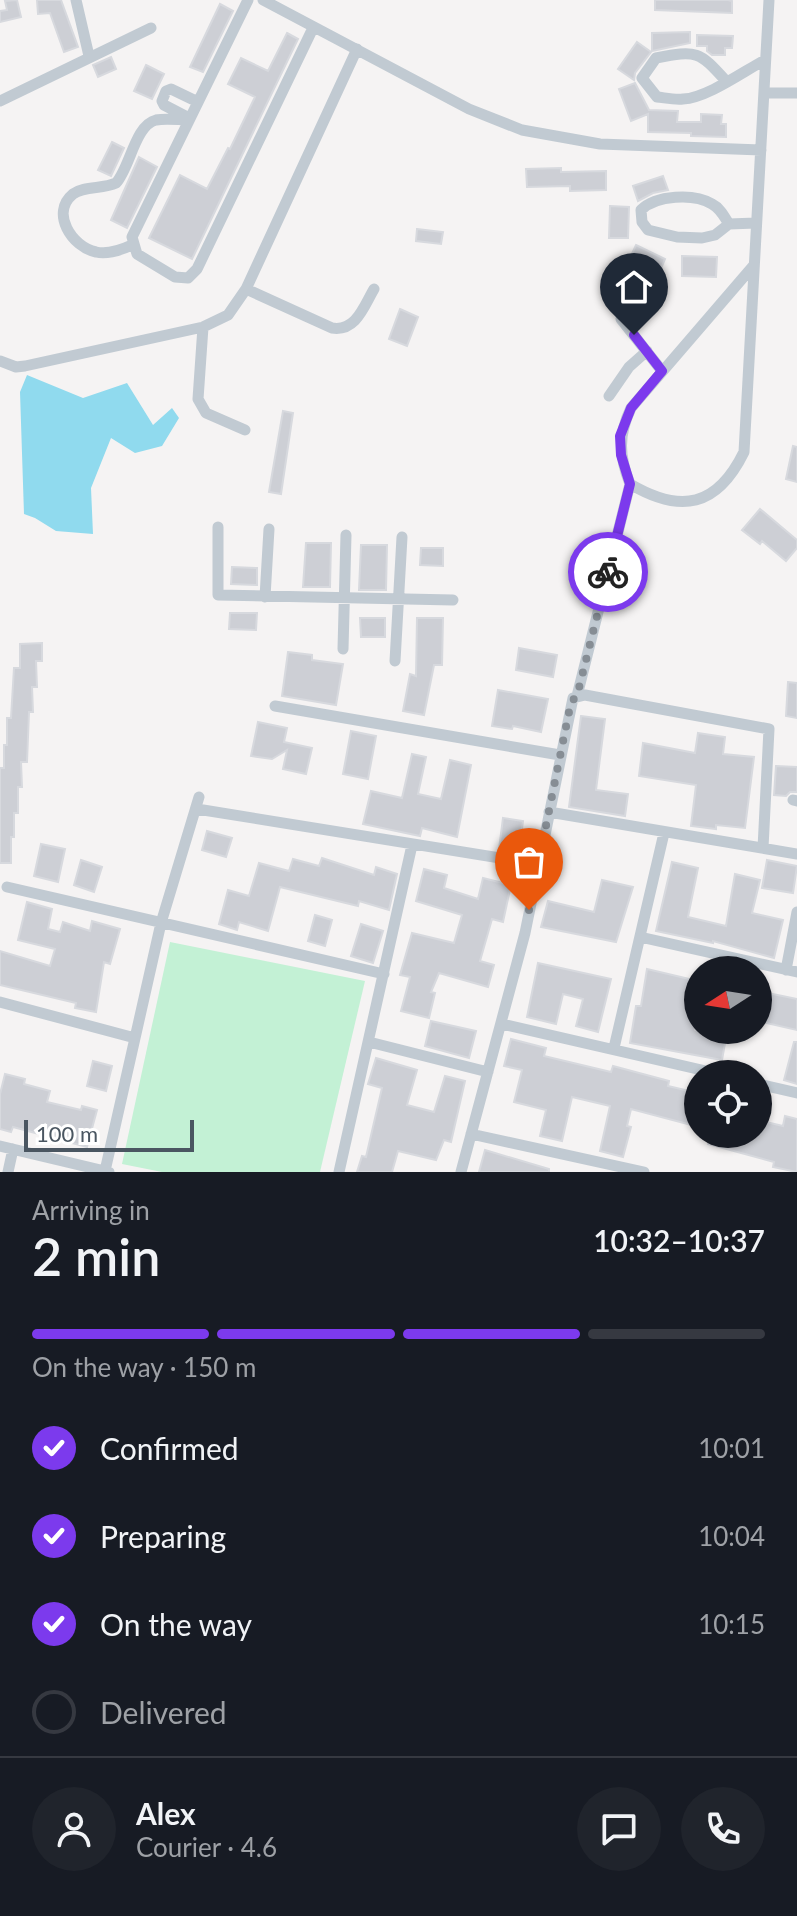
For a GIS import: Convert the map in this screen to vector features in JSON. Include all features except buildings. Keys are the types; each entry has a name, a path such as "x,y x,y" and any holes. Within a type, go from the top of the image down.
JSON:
{"street":[{"path":"76,0 89,56"},
{"path":"248,0 135,229 132,245 137,254 175,277 188,278 193,274 313,28"},
{"path":"263,0 469,109 539,134 600,144 761,150"},
{"path":"630,484 668,502 707,496 723,486 744,452 769,0"},
{"path":"0,101 151,28"},
{"path":"0,361 16,367 25,366 203,327 228,315 246,289 357,49"},
{"path":"726,81 704,57 685,54 656,58 642,78 657,97 682,99 702,94 765,60"},
{"path":"189,119 164,105 163,95 171,89 198,102"},
{"path":"764,93 797,93"},
{"path":"132,245 108,253 87,249 67,231 64,207 71,196 79,191 116,183 125,172 139,137 148,124 160,120 189,119"},
{"path":"729,224 715,205 701,199 664,199 647,204 641,210 642,222 648,230 677,237 708,237 729,224 756,223"},
{"path":"461,1172 525,933 571,702 577,696 630,484 621,455 620,436 624,423 631,408 754,265"},
{"path":"246,289 341,329 355,321 374,289"},
{"path":"621,319 662,371"},
{"path":"203,327 198,399 206,413 245,430"},
{"path":"609,396 629,367 647,351"},
{"path":"218,527 218,595 453,600"},
{"path":"265,597 269,529"},
{"path":"343,649 346,535"},
{"path":"395,661 402,537"},
{"path":"577,696 769,729 763,848"},
{"path":"275,706 560,755"},
{"path":"0,1146 107,1172 161,923 198,803 412,845 537,864"},
{"path":"549,812 797,854"},
{"path":"614,1048 664,833"},
{"path":"339,1172 412,845"},
{"path":"7,887 384,974"},
{"path":"640,937 791,971 797,912"},
{"path":"0,1002 135,1038"},
{"path":"502,1024 684,1065"},
{"path":"369,1042 488,1072"},
{"path":"772,1087 797,1093"},
{"path":"471,1134 644,1172"},
{"path":"8,1172 13,1149"}],"green space":[{"path":"170,942 365,981 320,1172 162,1172 122,1164"}],"water":[{"path":"27,375 83,398 127,383 153,425 172,408 179,418 162,446 135,453 111,438 91,488 93,534 56,531 24,514 20,392"}],"way so far":[{"path":"529,910 571,702 577,696 608,572"}],"route":[{"path":"608,572 630,484 621,455 620,436 631,408 662,371 634,335"}]}
